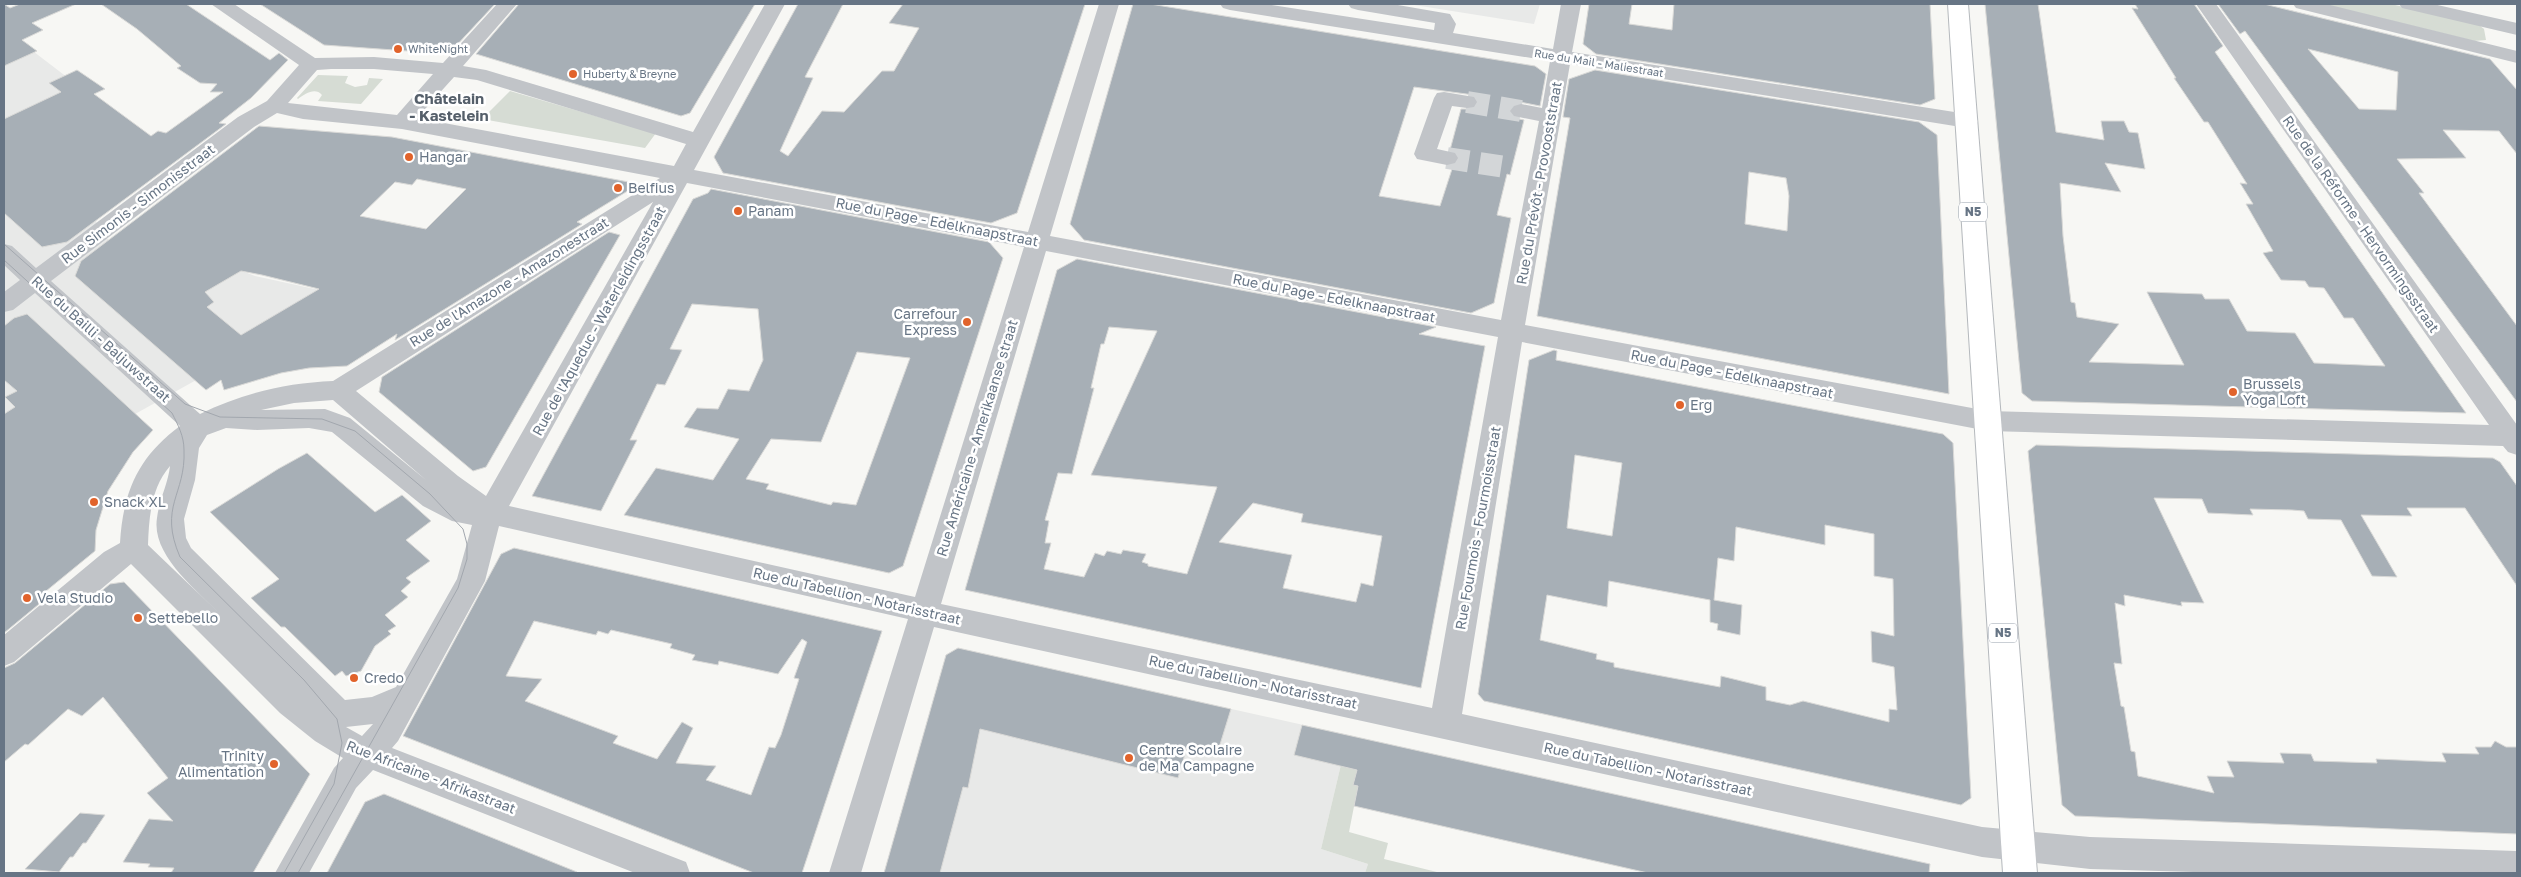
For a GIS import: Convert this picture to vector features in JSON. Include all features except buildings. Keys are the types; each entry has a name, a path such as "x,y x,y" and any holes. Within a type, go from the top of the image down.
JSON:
{"main road":[{"name":"N5","path":"1958,4 2019,859"}],"street":[{"path":"221,4 311,64 334,62 449,70 479,74 700,140"},
{"path":"402,122 507,4"},
{"name":"Rue de l'Aqueduc - Waterleidingsstraat","path":"291,873 345,778 364,754 387,731 407,696 471,581 489,513 505,489 775,4"},
{"name":"Rue Américaine - Amerikaanse straat","path":"846,873 923,612 1109,4"},
{"name":"Rue du Mail - Maliestraat","path":"1230,4 1967,121"},
{"path":"1358,4 1443,18 1446,24 1442,38"},
{"name":"Rue du Prévôt - Provooststraat","path":"1512,332 1571,4"},
{"name":"Rue de la Réforme - Hervormingsstraat","path":"2206,4 2515,439"},
{"path":"2303,4 2517,57"},
{"path":"2409,4 2517,29"},
{"name":"Rue Simonis - Simonisstraat","path":"4,304 246,122 274,106 311,64"},
{"path":"1447,158 1425,154 1444,98 1468,102"},
{"name":"Rue du Page - Edelknaapstraat","path":"274,106 303,112 402,122 1988,421 2515,439"},
{"path":"1521,112 1550,116"},
{"name":"Rue de l'Amazone - Amazonestraat","path":"338,390 681,175"},
{"name":"Rue du Bailli - Baljuwstraat","path":"4,252 198,427"},
{"name":"Rue Fourmois - Fourmoisstraat","path":"1445,724 1512,332"},
{"path":"4,653 114,560 134,548 135,514 145,482 162,457 198,427 250,402 290,394 338,390"},
{"name":"Rue du Tabellion - Notarisstraat","path":"338,390 448,483 489,513 923,612 1982,842 2019,859 2090,854 2517,867"},
{"name":"Rue du Tabellion - Notarisstraat","path":"198,427 225,418 257,420 309,418 333,422 353,433 443,505 475,516 489,513"},
{"path":"198,427 186,447 182,480 172,508 170,530 174,543 188,563 336,712 354,715 381,708 407,696"},
{"name":"Rue Africaine - Afrikastraat","path":"134,548 288,702 318,728 364,754 395,764 674,873"}],"shaded area":[{"path":"1408,4 1540,4 1534,24"},
{"path":"2323,4 2391,4 2479,25 2484,29 2486,40 2474,41"},
{"path":"4,29 127,123 95,220 109,241 211,259 255,276 347,296 83,443 4,412"},
{"path":"318,75 348,76 345,83 355,87 367,85 369,78 383,79 361,104 318,101 322,95 313,91 298,99"},
{"path":"510,91 656,133 645,148 482,119"},
{"name":"Centre Scolaire de Ma Campagne","path":"958,648 1348,735 1321,849 1368,864 1365,873 884,873 946,655"},
{"path":"1348,735 1368,740 1353,785 1358,786 1349,832 1388,843 1384,859 1441,873 1365,873 1368,864 1321,849"}],"tunnel":[{"path":"1467,102 1521,111"},
{"path":"1447,158 1511,168"}],"tram line":[{"path":"4,244 185,404 220,417 322,419 355,431 430,494 463,529 467,544 467,559 458,588 298,873"},
{"path":"4,260 172,413 184,445 181,479 172,513 174,540 180,557 304,680 337,719 342,743 334,784 284,873"}],"place":[{"name":"WhiteNight","path":"398,49"},
{"name":"Huberty & Breyne","path":"573,74"},
{"name":"Hangar","path":"409,157"},
{"name":"Belfius","path":"618,188"},
{"name":"Panam","path":"738,211"},
{"name":"Carrefour Express","path":"967,322"},
{"name":"Brussels Yoga Loft","path":"2233,392"},
{"name":"Erg","path":"1680,405"},
{"name":"Snack XL","path":"94,502"},
{"name":"Vela Studio","path":"27,598"},
{"name":"Settebello","path":"138,618"},
{"name":"Credo","path":"354,678"},
{"name":"Centre Scolaire de Ma Campagne","path":"1129,758"},
{"name":"Trinity Alimentation","path":"274,764"}],"district":[{"name":"Châtelain - Kastelein","path":"449,108"}]}
